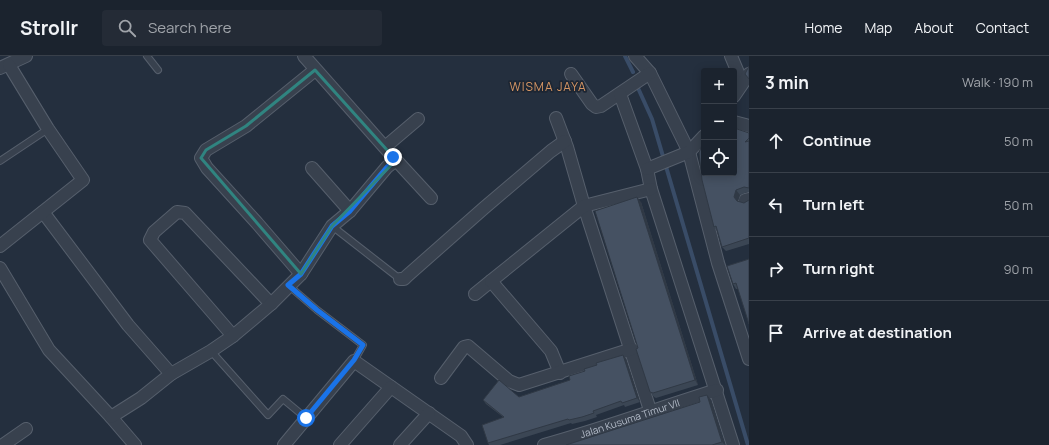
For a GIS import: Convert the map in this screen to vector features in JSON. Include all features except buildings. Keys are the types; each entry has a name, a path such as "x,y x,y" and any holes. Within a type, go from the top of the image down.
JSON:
{"street":[{"path":"0,246 82,180 4,67 26,56"},
{"path":"304,56 431,198"},
{"path":"635,56 650,73 689,152 718,263 749,359"},
{"path":"731,56 746,78 737,92"},
{"path":"301,274 258,223 207,168 201,158 206,150 246,126 315,70"},
{"path":"571,74 592,104 596,107 601,106 650,73"},
{"path":"620,94 651,168 651,189 717,390 733,445"},
{"path":"556,118 565,141 584,206 632,350 650,410"},
{"path":"385,147 418,119"},
{"path":"737,123 749,126"},
{"path":"651,168 689,152 701,139"},
{"path":"400,278 404,279 484,208 565,141"},
{"path":"111,417 141,398 171,374 211,351 233,336 271,304 288,285 301,274 332,226 350,211 387,167 396,160"},
{"path":"312,168 350,211"},
{"path":"475,294 584,206 651,189"},
{"path":"43,212 119,313 171,374"},
{"path":"233,336 150,240 154,232 177,212 185,213 271,304"},
{"path":"0,268 49,350 135,445"},
{"path":"491,281 551,351 560,373"},
{"path":"441,378 464,347 468,346 514,384 530,383 632,350"},
{"path":"284,445 354,360 461,436 467,445"},
{"path":"340,445 391,387"},
{"name":"Jalan Kusuma Timur VII","path":"544,445 588,433 650,410 717,390"},
{"path":"400,445 429,413"},
{"path":"3,445 26,429"}],"lane":[{"path":"147,56 158,70"},
{"path":"0,161 48,130"},
{"path":"332,226 400,278"},
{"path":"288,285 317,310 363,345 354,360"},
{"path":"211,351 268,415 283,399 306,418"}],"highlighted area":[{"path":"315,70 396,160 332,226 301,274 201,158 206,150 246,126"}],"waterway":[{"path":"625,56 633,72"},
{"path":"638,88 652,119 748,445"}],"district":[{"name":"WISMA JAYA","path":"548,86"}],"route":[{"path":"306,418 354,360 363,345 317,310 288,285 301,274 332,226 350,211 387,167 396,160 393,157"}]}
